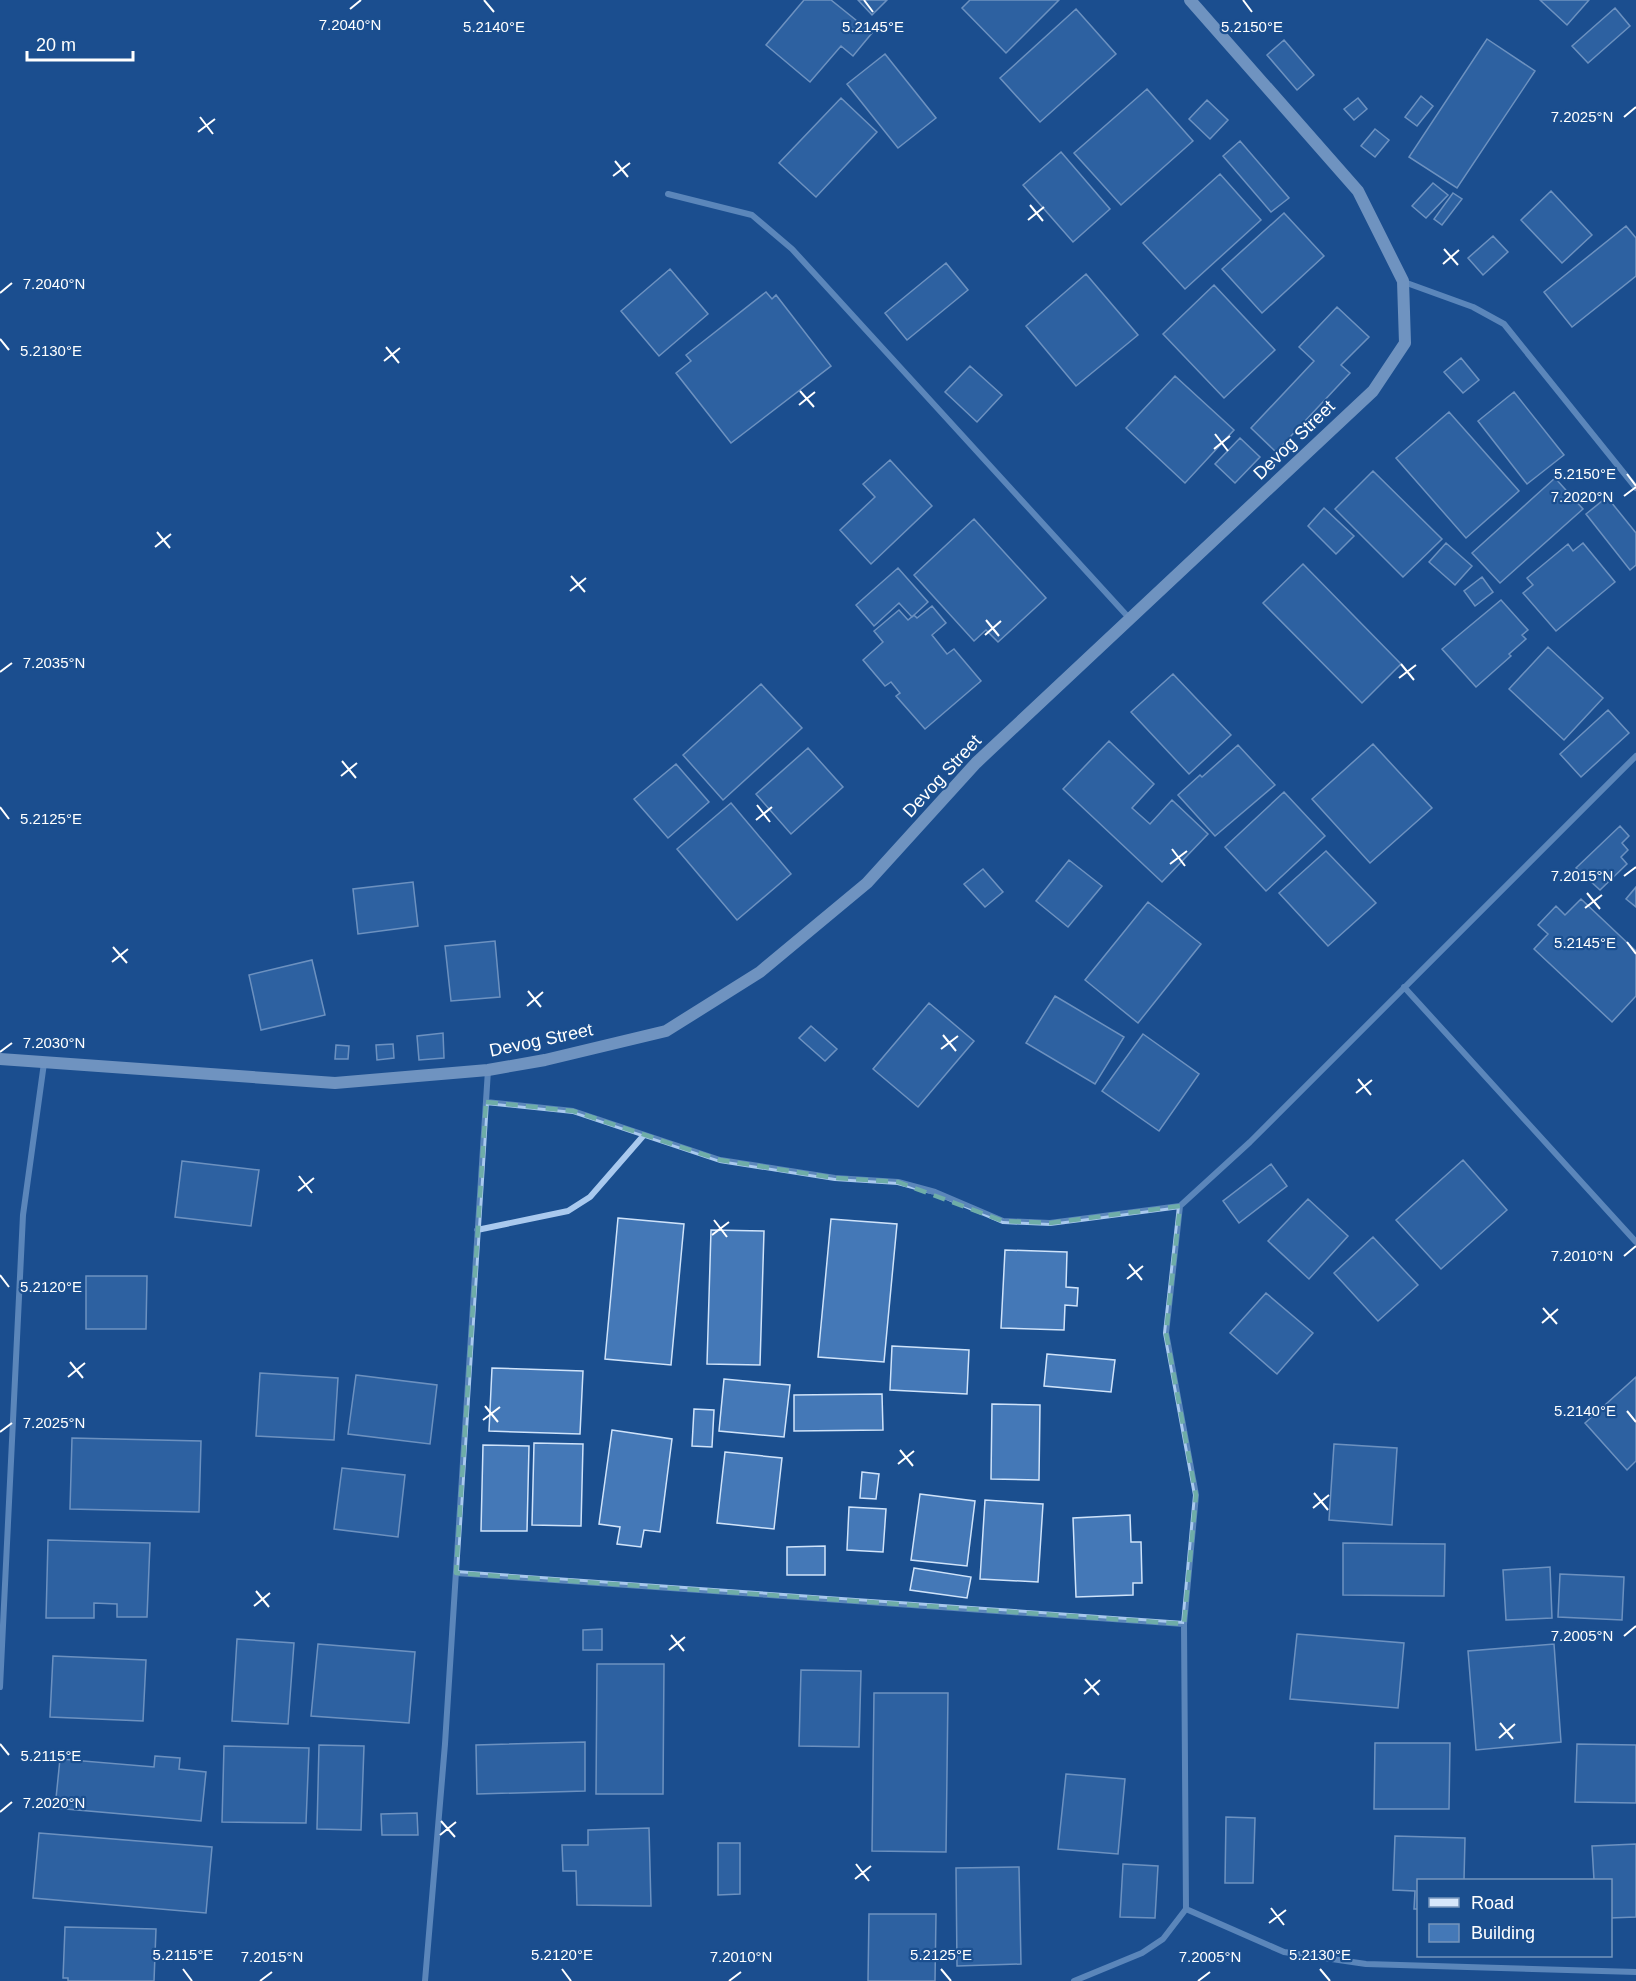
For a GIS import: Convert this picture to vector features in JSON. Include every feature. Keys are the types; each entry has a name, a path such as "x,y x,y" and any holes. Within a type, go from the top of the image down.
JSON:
{"street":[{"name":"Devog Street","path":"0,1059 335,1083 488,1070 545,1060 666,1031 760,972 867,883 976,763 1373,391 1405,343 1403,281 1359,191 1190,0"},
{"path":"668,194 752,215 792,249 1130,619"},
{"path":"1403,281 1473,307 1503,324 1636,488"},
{"path":"486,1102 573,1111 720,1160 835,1178 898,1182 935,1192 1003,1221 1050,1223 1180,1206 1250,1142 1636,756"},
{"path":"1404,987 1636,1242"},
{"path":"0,1687 23,1215 44,1062"},
{"path":"425,1981 445,1744 488,1070"},
{"path":"477,1230 568,1210 590,1197 644,1135"},
{"path":"1074,1981 1142,1953 1163,1939 1186,1909 1184,1624 1196,1495 1166,1333 1180,1206"},
{"path":"456,1573 1184,1624"},
{"path":"1186,1909 1284,1952 1366,1964 1636,1972"}],"highlighted area":[{"path":"486,1102 573,1111 720,1160 835,1178 898,1182 1003,1221 1050,1223 1180,1206 1166,1333 1196,1495 1184,1624 456,1573"}],"building":[{"path":"804,0 831,0 872,33 853,56 841,46 810,82 766,45"},
{"path":"858,0 887,0 872,15"},
{"path":"970,0 1059,0 1006,53 962,8"},
{"path":"1540,0 1589,0 1567,25"},
{"path":"1615,8 1630,26 1588,63 1572,46"},
{"path":"1076,9 1116,54 1040,122 1000,78"},
{"path":"1487,39 1535,71 1457,188 1409,157"},
{"path":"1284,40 1314,75 1297,90 1267,55"},
{"path":"885,54 936,118 898,148 847,84"},
{"path":"1147,89 1193,141 1121,205 1074,153"},
{"path":"1421,96 1433,106 1417,126 1405,117"},
{"path":"841,98 877,132 816,197 779,163"},
{"path":"1358,98 1367,109 1354,120 1344,109"},
{"path":"1207,100 1228,120 1210,139 1189,119"},
{"path":"1375,129 1389,140 1375,157 1361,146"},
{"path":"1240,141 1289,198 1271,212 1223,156"},
{"path":"1061,152 1110,209 1073,242 1023,185"},
{"path":"1220,174 1261,220 1185,289 1143,243"},
{"path":"1433,183 1448,195 1426,218 1412,206"},
{"path":"1551,191 1592,235 1562,263 1521,220"},
{"path":"1453,193 1462,199 1442,225 1434,219"},
{"path":"1284,213 1324,256 1262,313 1222,269"},
{"path":"1626,226 1636,238 1636,276 1572,327 1544,292"},
{"path":"1493,236 1508,252 1483,275 1468,258"},
{"path":"946,263 968,290 907,340 885,313"},
{"path":"670,269 708,314 659,356 621,311"},
{"path":"1086,274 1138,335 1076,386 1026,326"},
{"path":"1214,285 1275,350 1224,398 1163,334"},
{"path":"766,292 772,299 776,295 831,366 731,443 676,373 691,361 686,355"},
{"path":"1337,307 1369,337 1341,365 1350,373 1276,452 1251,428 1314,361 1299,347"},
{"path":"1461,358 1479,380 1463,393 1444,372"},
{"path":"970,366 1002,395 977,422 945,392"},
{"path":"1175,376 1234,430 1185,483 1126,428"},
{"path":"1514,392 1564,455 1527,484 1478,421"},
{"path":"1449,412 1519,491 1466,538 1396,458"},
{"path":"1240,438 1260,457 1235,483 1215,464"},
{"path":"890,460 932,506 871,564 840,530 875,497 863,484"},
{"path":"1373,471 1442,539 1403,577 1335,509"},
{"path":"1555,478 1583,509 1500,583 1472,553"},
{"path":"1607,497 1636,533 1636,565 1630,570 1586,514"},
{"path":"1324,508 1354,536 1336,554 1308,526"},
{"path":"974,519 1046,598 998,642 986,630 974,641 914,575"},
{"path":"1446,543 1472,566 1455,585 1429,562"},
{"path":"1583,543 1615,582 1556,631 1523,593 1533,585 1527,578 1568,544 1573,551"},
{"path":"1303,564 1401,664 1362,703 1263,603"},
{"path":"898,568 928,602 912,617 899,603 874,626 856,605"},
{"path":"1482,577 1493,592 1475,606 1464,591"},
{"path":"1501,600 1528,630 1522,635 1526,639 1509,654 1511,656 1476,687 1442,649"},
{"path":"932,606 946,623 932,635 947,654 954,649 981,681 925,729 896,696 900,693 891,682 885,686 863,660 883,642 874,631 899,610 908,620 914,615 917,618"},
{"path":"1548,647 1603,698 1564,740 1509,689"},
{"path":"1173,674 1231,735 1189,774 1131,712"},
{"path":"761,684 802,728 723,800 683,755"},
{"path":"1608,710 1629,733 1581,777 1560,754"},
{"path":"1109,741 1154,784 1132,808 1150,824 1172,800 1208,834 1162,882 1063,789"},
{"path":"1373,744 1432,808 1370,863 1312,799"},
{"path":"1238,745 1275,785 1215,836 1178,795"},
{"path":"808,748 843,787 791,834 756,794"},
{"path":"676,764 709,802 668,838 634,799"},
{"path":"1284,792 1325,836 1266,891 1225,847"},
{"path":"731,803 791,874 737,920 677,849"},
{"path":"1620,826 1629,836 1622,843 1628,850 1621,857 1627,864 1600,890 1576,868"},
{"path":"1326,851 1376,903 1328,946 1279,893"},
{"path":"1069,860 1102,886 1068,927 1036,901"},
{"path":"983,869 1003,892 985,907 964,884"},
{"path":"413,882 418,926 358,934 353,889"},
{"path":"1636,887 1636,907 1626,899"},
{"path":"1581,899 1636,951 1636,996 1612,1022 1534,949 1548,934 1538,925 1556,906 1565,915"},
{"path":"1148,902 1201,944 1138,1023 1085,980"},
{"path":"495,941 500,997 451,1001 445,946"},
{"path":"312,960 325,1015 261,1030 249,975"},
{"path":"1055,996 1124,1037 1095,1084 1026,1043"},
{"path":"929,1003 974,1041 918,1107 873,1069"},
{"path":"811,1026 837,1049 825,1061 799,1038"},
{"path":"443,1033 444,1058 419,1060 417,1036"},
{"path":"1143,1034 1199,1074 1159,1131 1102,1091"},
{"path":"393,1044 394,1058 377,1060 376,1045"},
{"path":"336,1045 349,1046 348,1059 335,1059"},
{"path":"1463,1160 1507,1210 1441,1269 1396,1220"},
{"path":"182,1161 259,1170 251,1226 175,1217"},
{"path":"1271,1164 1287,1186 1239,1223 1223,1201"},
{"path":"1308,1199 1348,1236 1309,1279 1268,1241"},
{"path":"618,1218 684,1224 671,1365 605,1359"},
{"path":"831,1219 897,1224 884,1362 818,1357"},
{"path":"711,1230 764,1231 760,1365 707,1364"},
{"path":"1373,1237 1418,1285 1378,1321 1334,1273"},
{"path":"1005,1250 1067,1252 1066,1287 1078,1288 1077,1306 1065,1305 1064,1330 1001,1328"},
{"path":"86,1276 147,1276 146,1329 86,1329"},
{"path":"1266,1293 1313,1333 1277,1374 1230,1333"},
{"path":"892,1346 969,1350 967,1394 890,1390"},
{"path":"1047,1354 1115,1360 1111,1392 1044,1386"},
{"path":"492,1368 583,1371 580,1434 489,1431"},
{"path":"260,1373 338,1378 334,1440 256,1436"},
{"path":"356,1375 437,1385 430,1444 348,1434"},
{"path":"1636,1377 1636,1461 1627,1470 1585,1423"},
{"path":"724,1379 790,1385 784,1437 719,1431"},
{"path":"882,1394 883,1430 794,1431 794,1395"},
{"path":"992,1404 1040,1405 1039,1480 991,1479"},
{"path":"694,1409 714,1410 712,1447 692,1446"},
{"path":"612,1430 672,1439 660,1532 644,1530 641,1547 617,1544 620,1527 599,1524"},
{"path":"72,1438 201,1441 199,1512 70,1509"},
{"path":"534,1443 583,1444 581,1526 532,1525"},
{"path":"1334,1444 1397,1448 1392,1525 1329,1520"},
{"path":"483,1445 529,1446 527,1531 481,1531"},
{"path":"725,1452 782,1458 774,1529 717,1523"},
{"path":"342,1468 405,1475 398,1537 334,1529"},
{"path":"862,1472 879,1474 876,1499 860,1498"},
{"path":"920,1494 975,1501 967,1566 911,1560"},
{"path":"985,1500 1043,1504 1038,1582 980,1579"},
{"path":"849,1507 886,1509 883,1552 847,1550"},
{"path":"1130,1515 1131,1542 1141,1542 1142,1583 1133,1583 1133,1595 1076,1597 1073,1518"},
{"path":"48,1540 150,1543 147,1617 117,1617 117,1604 94,1603 94,1618 46,1618"},
{"path":"1343,1543 1445,1544 1444,1596 1343,1595"},
{"path":"825,1546 825,1575 787,1575 787,1547"},
{"path":"1550,1567 1552,1618 1506,1620 1503,1570"},
{"path":"914,1568 971,1577 967,1598 910,1590"},
{"path":"1560,1574 1624,1577 1622,1620 1558,1617"},
{"path":"602,1629 602,1650 583,1650 583,1630"},
{"path":"1297,1634 1404,1643 1398,1708 1290,1699"},
{"path":"237,1639 294,1643 288,1724 232,1721"},
{"path":"318,1644 415,1652 409,1723 311,1716"},
{"path":"1554,1644 1561,1742 1476,1750 1468,1651"},
{"path":"53,1656 146,1660 143,1721 50,1717"},
{"path":"597,1664 664,1664 663,1794 596,1794"},
{"path":"801,1670 861,1671 859,1747 799,1746"},
{"path":"874,1693 948,1693 946,1852 872,1851"},
{"path":"585,1742 585,1791 477,1794 476,1745"},
{"path":"1375,1743 1450,1743 1449,1809 1374,1809"},
{"path":"1577,1744 1636,1745 1636,1803 1575,1802"},
{"path":"319,1745 364,1746 361,1830 317,1829"},
{"path":"224,1746 309,1748 306,1823 222,1822"},
{"path":"155,1756 180,1758 179,1769 206,1772 201,1821 55,1808 60,1759 154,1767"},
{"path":"1066,1774 1125,1779 1118,1854 1058,1849"},
{"path":"417,1813 418,1835 382,1835 381,1814"},
{"path":"1226,1817 1255,1818 1253,1883 1225,1883"},
{"path":"649,1828 651,1906 577,1905 576,1871 563,1871 562,1845 588,1845 588,1830"},
{"path":"39,1833 212,1847 206,1913 33,1898"},
{"path":"1395,1836 1465,1838 1464,1879 1417,1879 1417,1909 1414,1909 1415,1891 1393,1890"},
{"path":"718,1843 740,1843 740,1894 718,1895"},
{"path":"1636,1844 1636,1917 1612,1918 1612,1879 1594,1879 1592,1846"},
{"path":"1123,1864 1158,1866 1155,1918 1120,1917"},
{"path":"1019,1867 1021,1964 957,1966 956,1868"},
{"path":"869,1914 936,1914 935,1981 868,1981"},
{"path":"65,1927 156,1929 154,1981 68,1981 68,1978 63,1978"}]}
